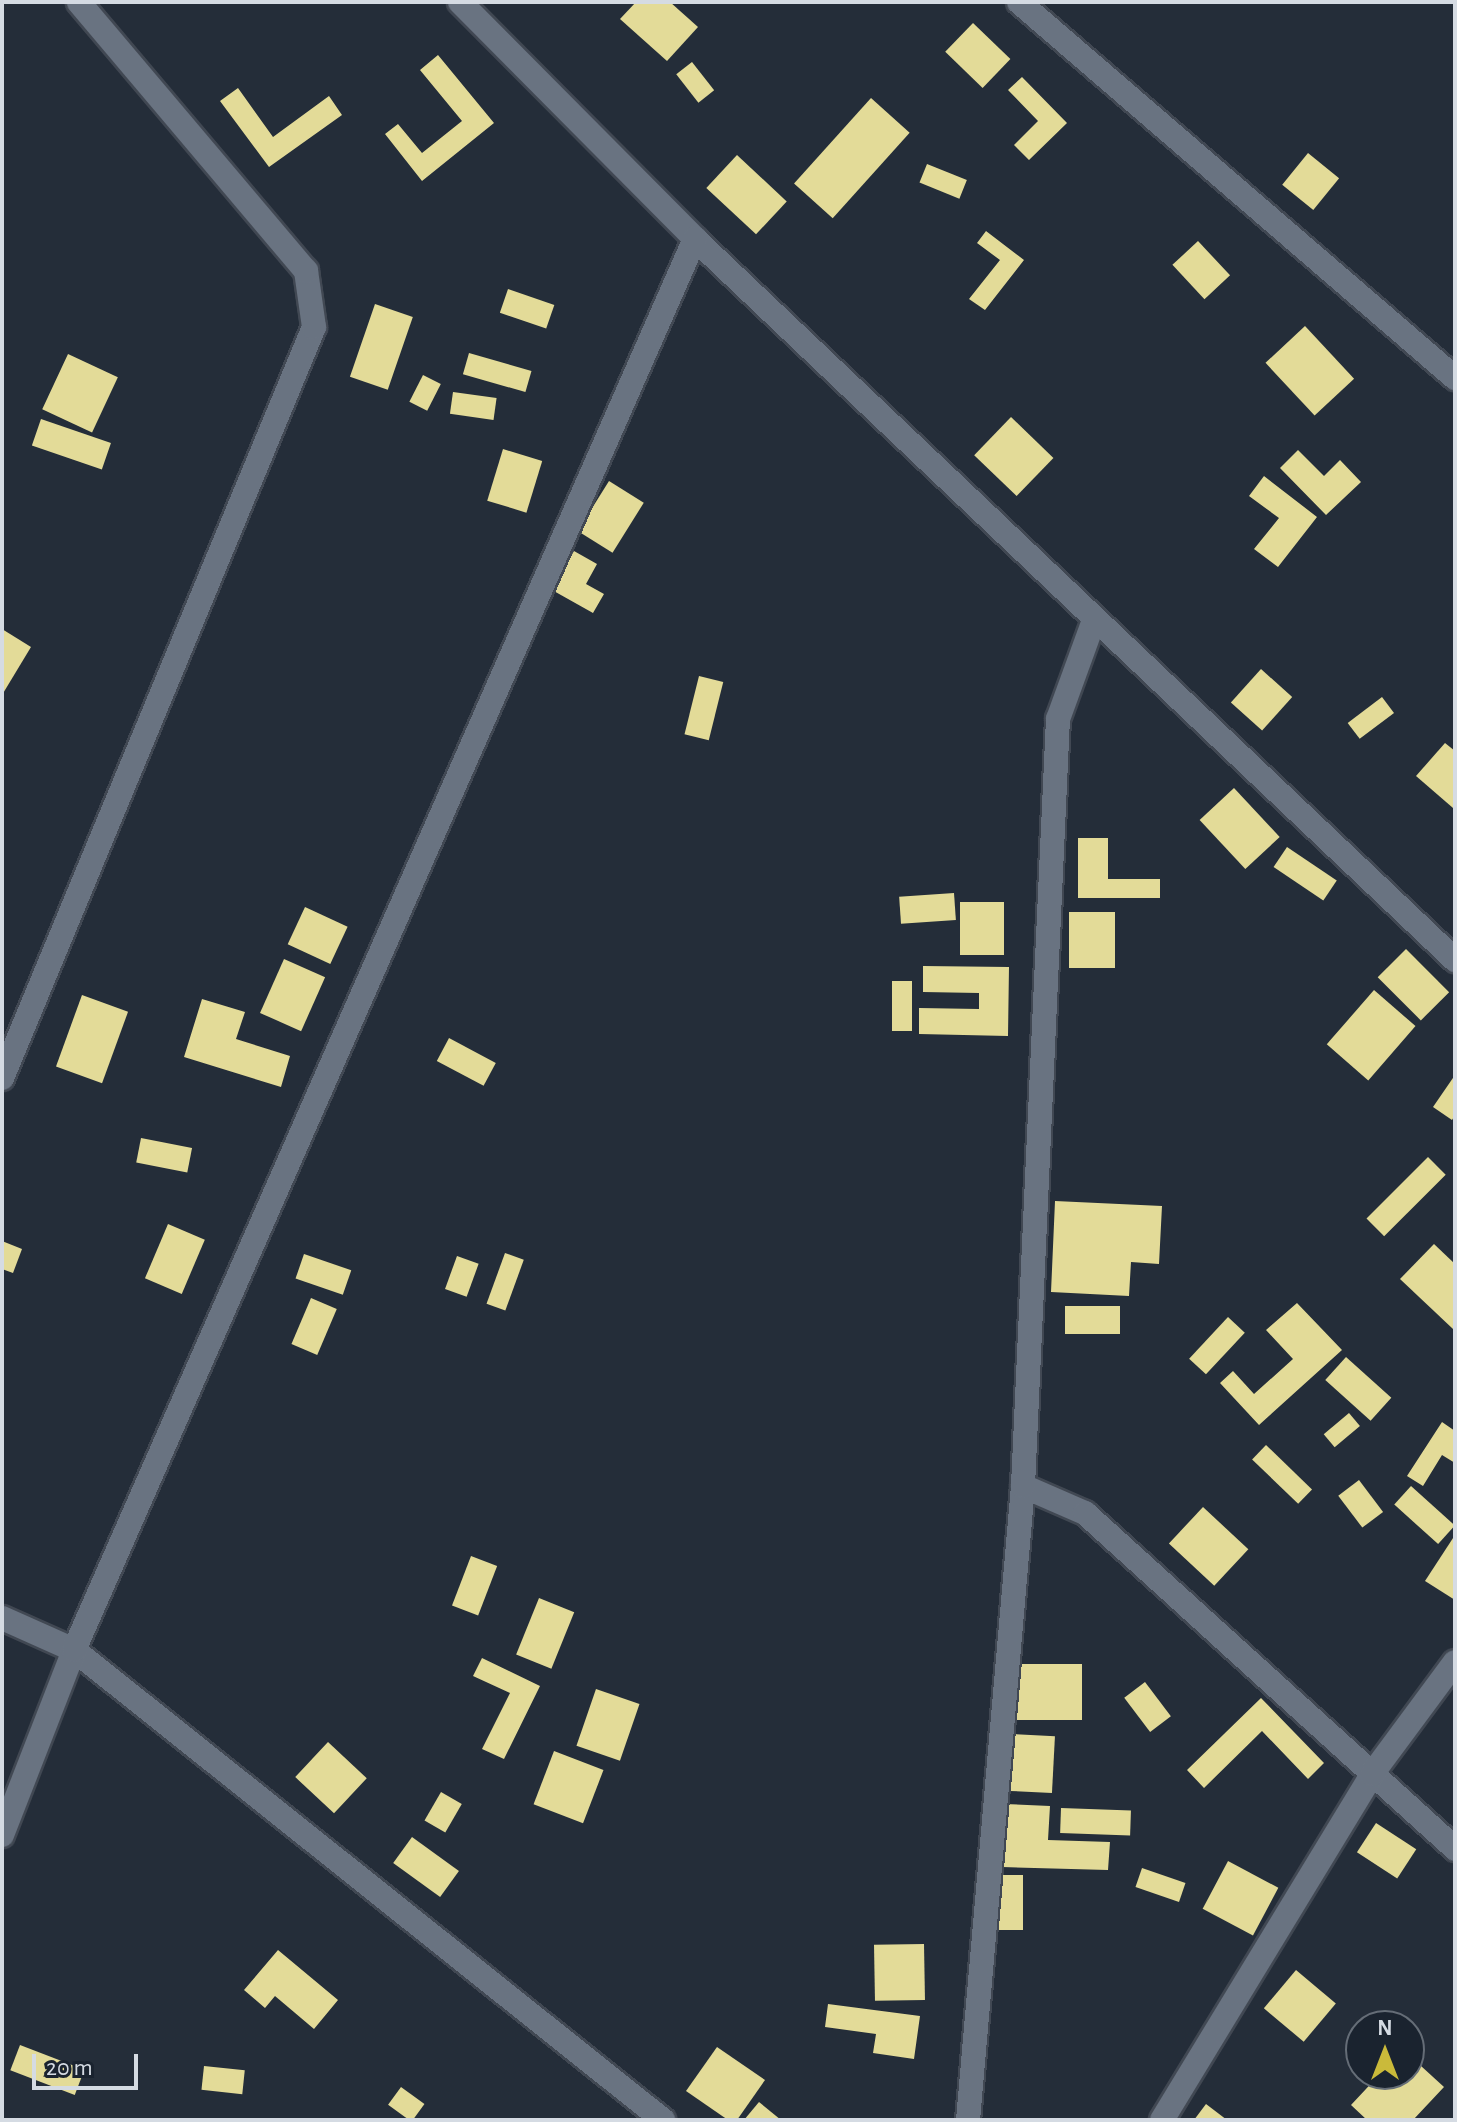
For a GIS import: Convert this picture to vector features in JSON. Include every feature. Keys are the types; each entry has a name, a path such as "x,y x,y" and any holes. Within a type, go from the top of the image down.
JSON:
{"street":[{"path":"2,1078 314,327 306,271 79,2"},
{"path":"460,2 695,239 1455,960"},
{"path":"1019,2 1455,378"},
{"path":"2,1835 74,1650 695,239"},
{"path":"968,2120 1023,1486 1058,719 1094,620"},
{"path":"1023,1486 1085,1513 1455,1849"},
{"path":"2,1618 74,1650 663,2120"},
{"path":"1162,2120 1372,1774 1455,1662"}],"building":[{"path":"636,2 670,2 698,27 667,61 620,19"},
{"path":"973,23 1010,59 983,88 945,52"},
{"path":"438,55 494,123 422,181 385,134 398,124 422,153 462,121 420,70"},
{"path":"692,62 714,90 698,103 676,74"},
{"path":"1022,77 1067,123 1029,160 1014,145 1038,121 1008,90"},
{"path":"238,88 273,137 329,96 342,115 269,167 220,101"},
{"path":"871,98 910,133 833,218 794,183"},
{"path":"1308,153 1339,178 1313,210 1282,185"},
{"path":"737,155 787,201 756,234 706,188"},
{"path":"927,164 967,180 959,199 920,183"},
{"path":"986,231 1024,260 985,310 969,299 1000,260 977,243"},
{"path":"1198,241 1230,275 1204,299 1172,265"},
{"path":"508,289 554,305 546,329 500,313"},
{"path":"375,304 413,317 388,390 350,377"},
{"path":"1305,326 1354,379 1315,415 1266,363"},
{"path":"469,353 531,371 525,392 463,374"},
{"path":"68,354 118,377 92,433 42,409"},
{"path":"423,375 441,384 427,411 409,402"},
{"path":"453,392 497,398 494,420 450,414"},
{"path":"1011,417 1053,458 1017,496 974,455"},
{"path":"41,419 111,443 102,470 32,445"},
{"path":"503,449 542,461 526,513 487,501"},
{"path":"1298,450 1324,476 1340,460 1361,482 1326,515 1280,468"},
{"path":"1264,476 1317,517 1278,567 1254,549 1279,518 1249,496"},
{"path":"609,481 644,503 613,553 578,531"},
{"path":"574,551 597,564 586,584 604,594 593,613 552,590"},
{"path":"2,629 31,647 2,695"},
{"path":"1261,669 1292,697 1262,731 1231,702"},
{"path":"699,676 723,682 709,740 684,734"},
{"path":"1382,697 1394,713 1360,739 1348,723"},
{"path":"1445,743 1455,751 1453,808 1416,776"},
{"path":"1234,788 1280,837 1245,869 1200,820"},
{"path":"1078,838 1108,838 1108,879 1160,879 1160,898 1078,898"},
{"path":"1287,847 1337,881 1323,900 1274,867"},
{"path":"954,893 956,920 901,924 899,897"},
{"path":"960,902 1004,902 1004,955 960,955"},
{"path":"305,907 348,927 330,964 288,944"},
{"path":"1069,912 1115,912 1115,968 1069,968"},
{"path":"1406,949 1449,992 1421,1020 1378,977"},
{"path":"284,959 325,977 301,1031 260,1013"},
{"path":"923,966 1009,967 1008,1036 919,1034 919,1008 979,1009 979,993 923,992"},
{"path":"892,981 912,981 912,1031 892,1031"},
{"path":"1374,990 1416,1026 1368,1080 1327,1044"},
{"path":"82,995 128,1012 102,1083 56,1066"},
{"path":"202,999 245,1012 236,1039 290,1056 281,1087 184,1057"},
{"path":"449,1038 496,1063 484,1086 437,1061"},
{"path":"1455,1075 1455,1115 1452,1120 1433,1107"},
{"path":"141,1138 192,1148 187,1172 136,1163"},
{"path":"1428,1157 1446,1175 1384,1236 1366,1219"},
{"path":"1055,1201 1162,1206 1159,1264 1131,1262 1129,1296 1051,1292"},
{"path":"168,1224 205,1240 182,1294 145,1278"},
{"path":"2,1241 22,1249 13,1273 2,1269"},
{"path":"1434,1244 1455,1264 1453,1329 1400,1279"},
{"path":"505,1253 524,1260 505,1311 487,1304"},
{"path":"304,1254 351,1270 343,1295 296,1279"},
{"path":"457,1256 479,1264 467,1297 445,1289"},
{"path":"311,1298 337,1309 317,1355 291,1344"},
{"path":"1297,1303 1342,1350 1259,1425 1220,1383 1233,1371 1254,1394 1293,1359 1266,1330"},
{"path":"1065,1306 1120,1306 1120,1334 1065,1334"},
{"path":"1228,1317 1245,1333 1206,1374 1189,1359"},
{"path":"1346,1357 1391,1398 1371,1421 1325,1380"},
{"path":"1349,1413 1360,1426 1335,1447 1324,1434"},
{"path":"1442,1422 1455,1431 1455,1463 1442,1455 1423,1486 1407,1476"},
{"path":"1266,1445 1312,1489 1298,1504 1252,1459"},
{"path":"1359,1480 1383,1512 1362,1528 1338,1496"},
{"path":"1411,1486 1455,1525 1438,1544 1394,1505"},
{"path":"1203,1507 1248,1549 1214,1586 1169,1544"},
{"path":"1455,1535 1455,1600 1425,1581"},
{"path":"471,1556 497,1566 478,1616 452,1605"},
{"path":"539,1598 574,1612 551,1669 516,1655"},
{"path":"482,1658 540,1686 504,1759 482,1749 510,1693 473,1676"},
{"path":"1016,1664 1082,1664 1082,1720 1016,1720"},
{"path":"1145,1682 1171,1716 1150,1732 1124,1698"},
{"path":"596,1689 639,1704 620,1761 576,1746"},
{"path":"1261,1698 1324,1763 1308,1779 1262,1731 1204,1788 1187,1770"},
{"path":"1013,1734 1055,1736 1052,1793 1010,1791"},
{"path":"328,1742 367,1778 334,1813 295,1777"},
{"path":"554,1751 603,1770 583,1823 534,1804"},
{"path":"441,1792 462,1804 445,1833 424,1821"},
{"path":"1004,1804 1050,1806 1048,1840 1110,1842 1108,1870 1002,1867"},
{"path":"1061,1808 1131,1810 1130,1835 1060,1833"},
{"path":"1376,1823 1416,1849 1397,1878 1357,1852"},
{"path":"412,1837 459,1871 440,1897 393,1863"},
{"path":"1228,1861 1278,1888 1253,1935 1203,1909"},
{"path":"1142,1868 1185,1883 1179,1902 1135,1887"},
{"path":"996,1875 1023,1875 1023,1930 996,1930"},
{"path":"924,1944 925,2000 875,2001 874,1945"},
{"path":"278,1950 338,2000 314,2029 275,1996 265,2008 244,1990"},
{"path":"1296,1970 1336,2003 1304,2042 1264,2008"},
{"path":"828,2004 920,2016 914,2059 873,2053 876,2034 825,2027"},
{"path":"20,2045 84,2070 75,2095 10,2070"},
{"path":"717,2047 765,2080 737,2120 728,2120 686,2091"},
{"path":"204,2066 245,2070 242,2094 201,2090"},
{"path":"1425,2070 1444,2087 1413,2120 1367,2120 1351,2105 1365,2090 1425,2090"},
{"path":"401,2087 424,2104 413,2120 388,2105"},
{"path":"759,2102 781,2120 744,2120"},
{"path":"1206,2104 1227,2120 1194,2120"}]}
